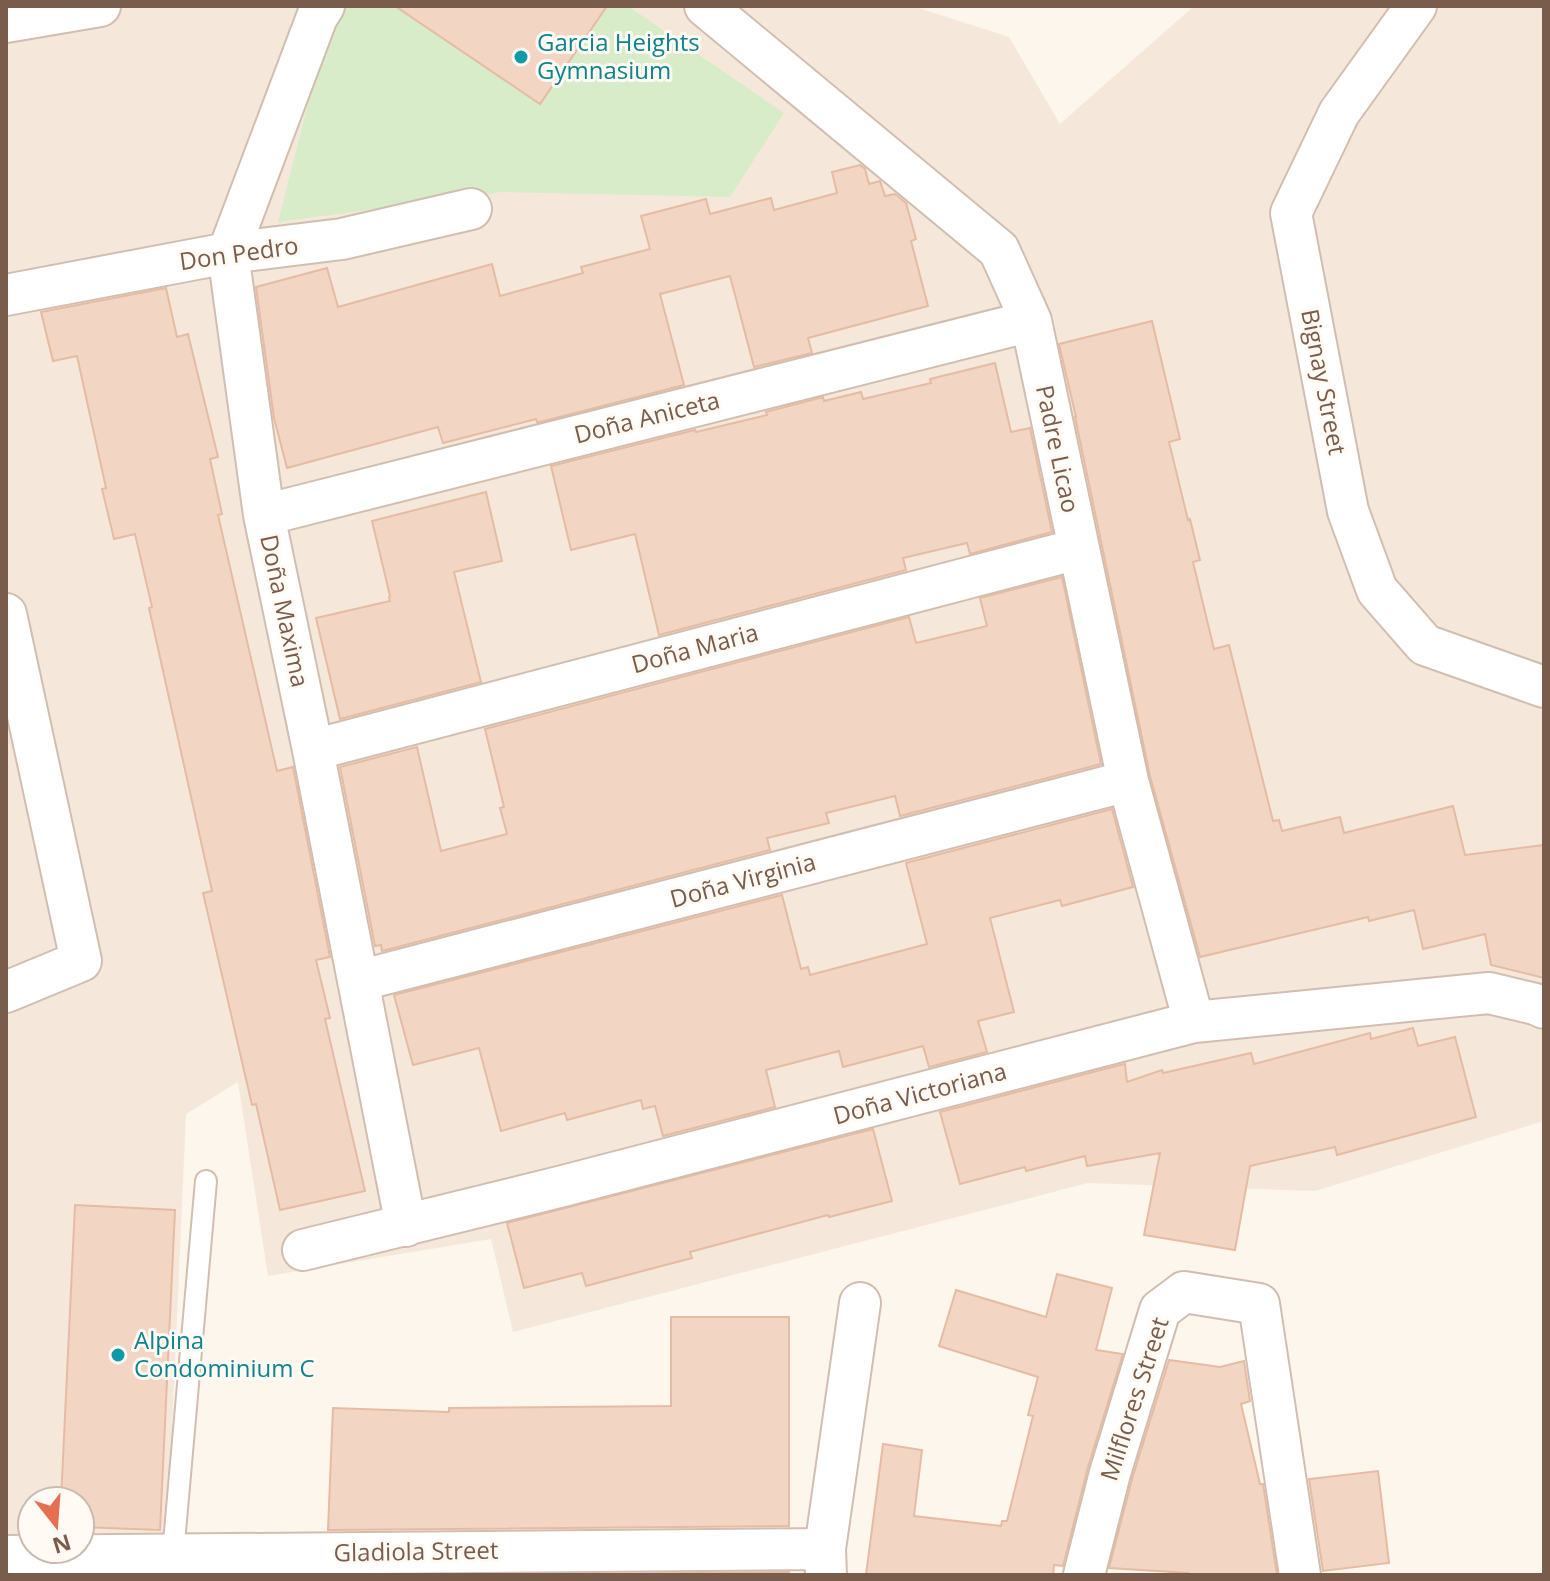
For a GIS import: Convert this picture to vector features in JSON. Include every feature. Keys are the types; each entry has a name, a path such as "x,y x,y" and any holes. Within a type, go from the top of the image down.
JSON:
{"street":[{"path":"6,22 100,6"},
{"name":"Padre Licao","path":"705,6 999,250 1031,321 1128,781 1194,1022"},
{"name":"Bignay Street","path":"1416,6 1339,113 1291,213 1348,511 1377,590 1425,645 1544,687"},
{"name":"Doña Maxima","path":"311,10 228,253 264,515 406,1226"},
{"name":"Don Pedro","path":"6,295 228,253 342,239 471,209"},
{"name":"Doña Aniceta","path":"264,515 1031,321"},
{"name":"Doña Maria","path":"313,750 1078,549"},
{"path":"6,614 81,961 6,992"},
{"name":"Doña Virginia","path":"358,981 1128,781"},
{"name":"Doña Victoriana","path":"303,1250 1194,1022 1489,993 1544,1008"},
{"name":"Milflores Street","path":"1084,1575 1110,1473 1160,1310 1184,1292 1259,1304 1300,1575"},
{"path":"826,1562 860,1303"},
{"name":"Gladiola Street","path":"6,1556 173,1554 826,1562"}],"lane":[{"path":"173,1554 206,1181"}],"shaded area":[{"path":"6,6 912,6 1009,37 1060,124 1194,6 1544,6 1544,1121 1315,1191 1088,1183 513,1332 491,1239 268,1276 238,1082 186,1114 167,1544 96,1544 96,1485 16,1485 16,1543 6,1543"}],"green space":[{"path":"345,6 628,6 784,113 730,197 502,192 278,222 326,33"}],"building":[{"name":"Garcia Heights Gymnasium","path":"395,6 607,6 540,104"},
{"path":"860,165 865,169 869,184 880,181 885,196 895,194 906,203 916,239 911,241 928,306 808,338 812,353 754,367 730,276 660,294 684,385 443,443 438,427 287,468 274,418 256,287 327,268 338,307 492,264 500,296 583,273 581,267 650,249 641,216 706,199 710,214 771,198 774,210 837,193 832,172"},
{"path":"166,288 177,337 188,334 218,457 210,459 222,514 218,515 277,771 293,767 330,957 316,960 330,1018 325,1019 365,1191 280,1210 256,1104 252,1105 203,893 212,891 135,534 114,539 77,356 53,361 41,312"},
{"path":"1152,321 1180,439 1169,442 1200,560 1193,562 1214,649 1229,645 1273,821 1279,820 1282,831 1340,817 1344,833 1453,806 1465,855 1544,845 1544,978 1491,965 1485,934 1423,949 1414,910 1369,921 1368,917 1200,957 1150,776 1059,344"},
{"path":"995,363 1011,432 1030,428 1052,532 970,554 967,543 903,558 906,570 659,635 635,534 571,550 551,466 767,415 766,412 823,397 824,401 861,392 863,399 931,383 930,379"},
{"path":"486,492 502,561 454,572 481,682 340,719 316,618 390,601 372,521"},
{"path":"1062,577 1101,764 900,816 895,796 826,813 829,823 767,838 770,850 382,951 381,945 375,946 340,767 417,747 441,851 507,834 500,808 504,807 485,729 909,617 916,643 987,626 980,598"},
{"path":"1112,809 1133,887 1062,906 1060,900 990,918 1014,1012 978,1021 987,1052 929,1067 923,1046 843,1067 839,1051 766,1070 775,1107 663,1136 655,1106 643,1109 641,1100 567,1120 565,1113 501,1131 479,1048 413,1065 394,995 782,895 801,969 808,967 810,975 927,944 906,863"},
{"path":"1413,1028 1418,1046 1455,1037 1476,1117 1337,1155 1335,1147 1250,1166 1235,1250 1144,1235 1160,1153 1087,1166 1085,1156 960,1184 940,1112 1125,1064 1127,1082 1162,1070 1163,1073 1251,1053 1254,1064 1370,1033 1371,1039"},
{"path":"873,1129 892,1201 690,1252 692,1258 586,1286 582,1273 524,1288 507,1223"},
{"name":"Alpina Condominium C","path":"75,1205 175,1210 160,1530 96,1528 96,1485 62,1485"},
{"path":"1057,1274 1112,1288 1096,1350 1123,1354 1088,1467 1063,1566 1054,1565 1053,1575 866,1575 883,1444 922,1450 914,1516 1001,1526 1002,1521 1007,1521 1033,1416 1028,1415 1038,1377 939,1346 956,1290 1046,1317"},
{"path":"671,1317 789,1317 789,1526 328,1530 333,1408 449,1412 449,1408 671,1406"},
{"path":"1169,1360 1220,1367 1244,1361 1250,1401 1241,1404 1260,1484 1263,1484 1277,1575 1188,1575 1109,1568 1132,1479"},
{"path":"1378,1471 1389,1563 1323,1571 1309,1479"},
{"path":"789,1572 789,1575 474,1575"}],"place":[{"name":"Garcia Heights Gymnasium","path":"521,57"},
{"name":"Alpina Condominium C","path":"118,1355"}]}
